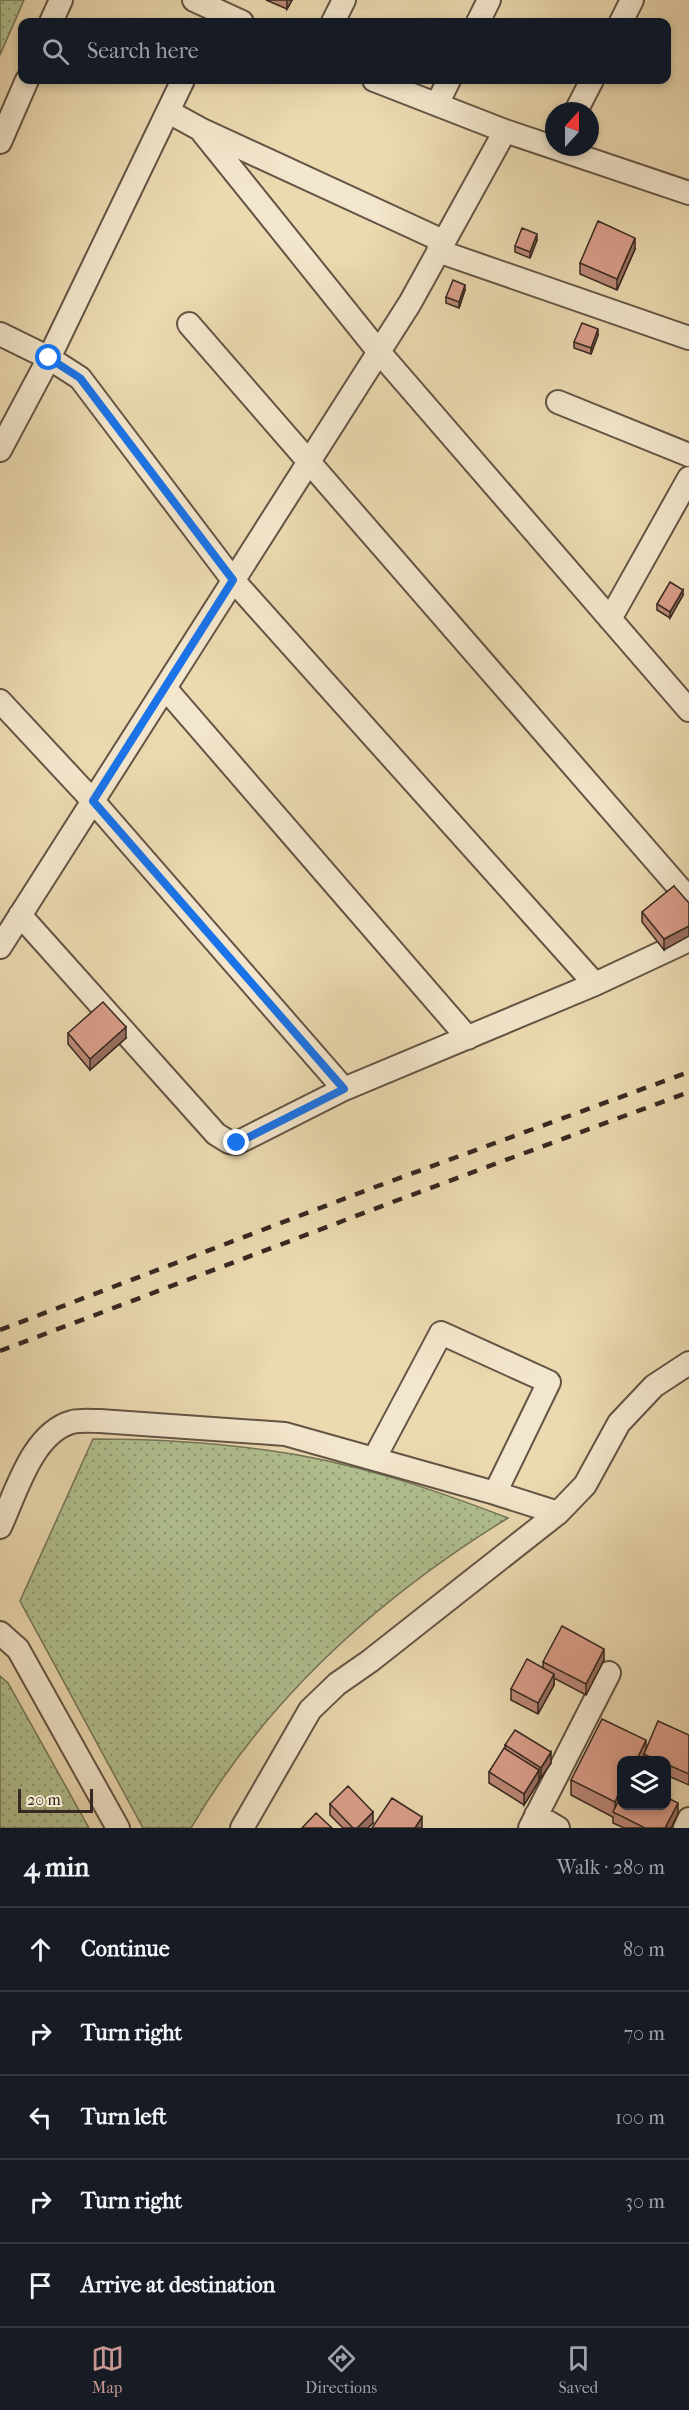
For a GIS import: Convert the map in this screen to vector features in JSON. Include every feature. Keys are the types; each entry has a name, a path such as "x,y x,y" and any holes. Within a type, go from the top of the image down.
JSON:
{"street":[{"path":"53,18 61,0"},
{"path":"335,18 344,0"},
{"path":"480,18 489,0"},
{"path":"623,18 632,0"},
{"path":"209,8 233,18"},
{"path":"0,142 25,84"},
{"path":"0,450 49,358 181,84"},
{"path":"384,84 545,145"},
{"path":"437,104 447,84"},
{"path":"581,102 590,84"},
{"path":"169,112 441,246 689,338"},
{"path":"200,129 379,352 689,710"},
{"path":"0,947 410,303 505,131"},
{"path":"582,156 686,186"},
{"path":"189,324 689,900"},
{"path":"0,334 49,358 80,378 233,580 595,984"},
{"path":"558,402 689,455"},
{"path":"610,619 689,478"},
{"path":"165,688 468,1038"},
{"path":"0,701 93,801 344,1089"},
{"path":"20,915 216,1134 229,1142 237,1143 344,1089 595,984 689,940"},
{"path":"375,1459 441,1333 549,1382 495,1493"},
{"path":"242,1828 310,1710 337,1684 370,1661 558,1513 585,1485 620,1423 654,1386 689,1363"},
{"path":"0,1527 37,1448 51,1431 72,1422 100,1420 285,1434 558,1513"},
{"path":"0,1633 18,1649 118,1828"},
{"path":"558,1828 533,1822 609,1673"},
{"path":"685,1828 689,1819"}],"green space":[{"path":"0,0 24,0 0,55"},
{"path":"93,1439 202,1443 297,1455 359,1468 449,1496 508,1518 461,1548 416,1581 330,1654 291,1693 255,1736 221,1781 191,1828 143,1828 20,1601"},
{"path":"0,1676 8,1683 89,1828 0,1828"}],"building":[{"path":"598,221 635,238 617,279 580,263"},
{"path":"522,228 537,234 530,252 515,246"},
{"path":"453,280 465,285 459,302 446,297"},
{"path":"582,323 598,329 591,348 574,342"},
{"path":"670,582 683,590 670,612 657,604"},
{"path":"674,886 689,903 689,926 664,939 642,912"},
{"path":"103,1002 126,1027 90,1059 68,1033"},
{"path":"562,1626 604,1649 586,1684 543,1662"},
{"path":"527,1659 554,1674 538,1703 511,1689"},
{"path":"602,1719 646,1740 638,1756 617,1756 615,1802 571,1780"},
{"path":"658,1721 689,1735 689,1774 671,1766 671,1756 644,1754"},
{"path":"515,1730 551,1752 541,1768 505,1745"},
{"path":"504,1748 539,1770 524,1794 489,1772"},
{"path":"348,1786 373,1812 357,1828 353,1828 330,1804"},
{"path":"392,1798 422,1817 415,1828 372,1828"},
{"path":"671,1800 678,1803 665,1828 645,1828 613,1812 617,1804 617,1810 671,1810"},
{"path":"316,1813 332,1828 302,1828"}],"railway":[{"path":"0,1330 375,1187 689,1072"},
{"path":"0,1351 689,1092"}],"route":[{"path":"49,358 80,378 233,580 93,801 344,1089 237,1143"}]}
